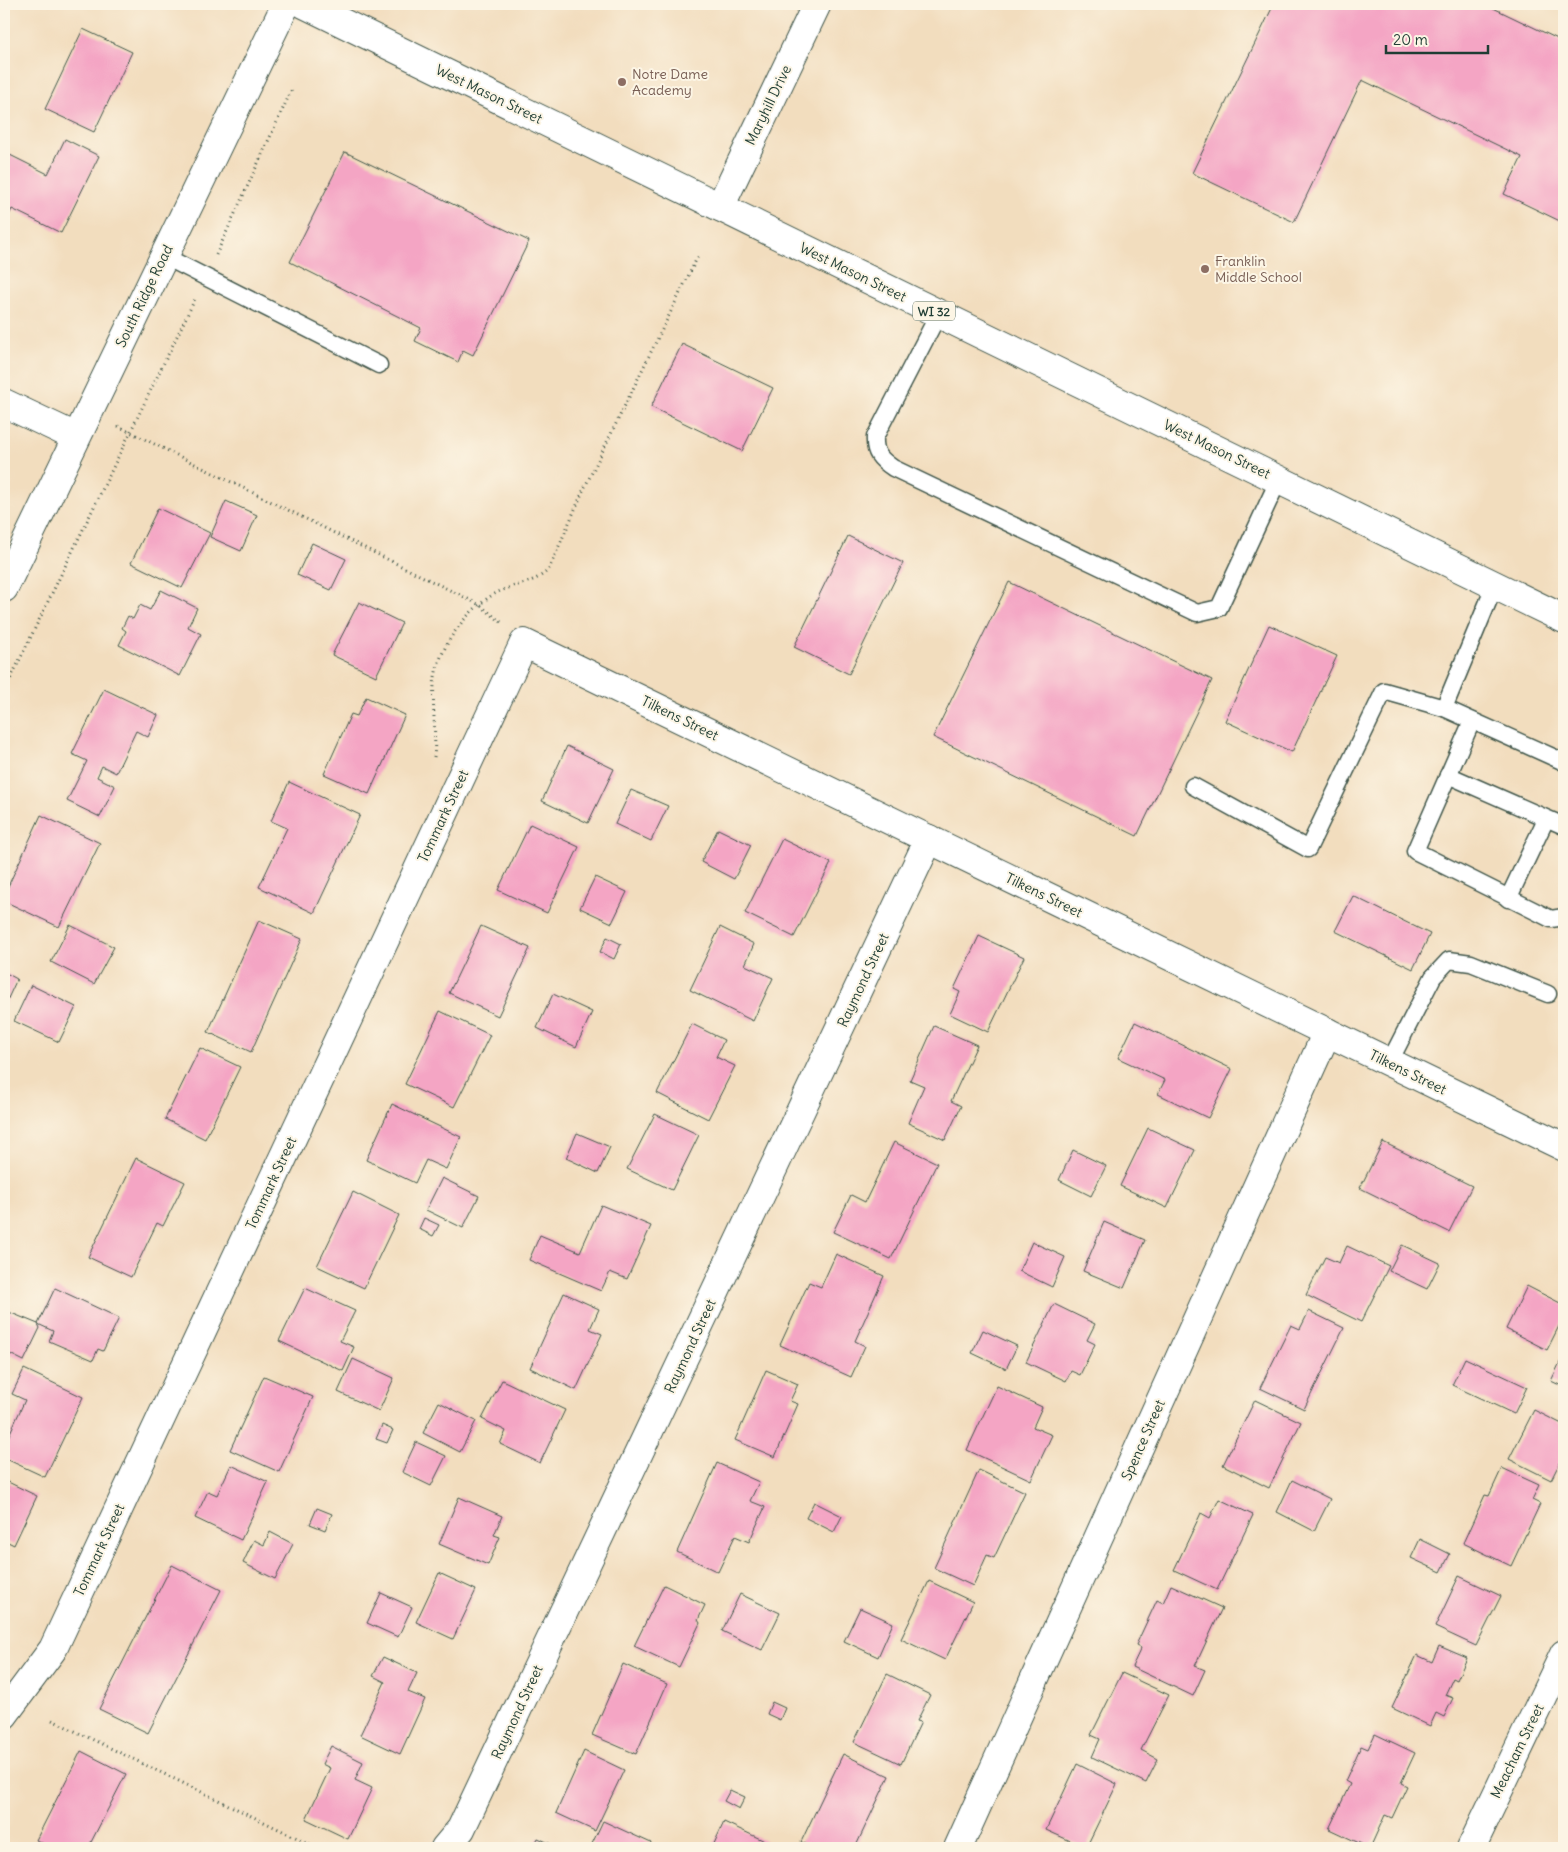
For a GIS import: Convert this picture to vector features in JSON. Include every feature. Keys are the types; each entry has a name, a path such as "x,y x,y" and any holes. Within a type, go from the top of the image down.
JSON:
{"street":[{"name":"South Ridge Road","path":"4,588 286,4"},
{"name":"West Mason Street","path":"304,4 1564,619"},
{"name":"Maryhill Drive","path":"720,207 817,4"},
{"path":"4,403 76,437"},
{"name":"Tilkens Street","path":"524,643 1564,1147"},
{"name":"Tommark Street","path":"4,1715 52,1649 524,643"},
{"name":"Raymond Street","path":"445,1848 461,1829 930,840"},
{"name":"Spence Street","path":"958,1848 1327,1032"},
{"name":"Meacham Street","path":"1471,1848 1564,1654"}],"lane":[{"path":"164,256 378,364"},
{"path":"939,314 876,437 875,450 880,459 892,468 1197,612 1219,608 1279,479"},
{"path":"1444,708 1495,585"},
{"path":"1193,786 1308,849 1384,691 1444,708 1564,762"},
{"path":"1472,721 1415,851 1508,899 1552,919 1564,917"},
{"path":"1448,775 1564,826"},
{"path":"1508,899 1546,819"},
{"path":"1390,1062 1433,977 1449,960 1471,963 1548,994"}],"path":[{"path":"4,692 206,276 292,89"},
{"path":"88,411 480,605 524,643"},
{"path":"52,1720 318,1848"}],"building":[{"path":"1274,4 1485,4 1564,42 1564,223 1504,194 1522,157 1362,80 1294,222 1192,173"},
{"path":"83,29 132,52 94,132 45,109"},
{"path":"65,139 99,156 61,233 12,209 7,219 4,218 4,152 48,174"},
{"path":"345,152 529,241 473,355 463,350 458,362 415,341 421,328 290,262"},
{"path":"682,344 773,388 742,451 651,407"},
{"path":"226,501 257,515 241,551 210,537"},
{"path":"158,508 210,533 182,588 131,563"},
{"path":"848,536 903,563 849,674 794,647"},
{"path":"312,543 346,559 331,590 297,575"},
{"path":"1009,582 1212,680 1137,836 933,737"},
{"path":"161,590 197,608 188,627 201,634 180,676 119,645 126,631 122,628 128,616 133,619 140,605 150,610"},
{"path":"359,602 402,623 376,676 332,655"},
{"path":"1269,625 1337,656 1292,752 1225,721"},
{"path":"104,689 158,715 148,737 136,731 116,773 102,766 97,777 115,786 100,817 67,801 87,761 72,754"},
{"path":"366,697 405,715 369,794 324,774 351,714 357,716"},
{"path":"567,746 614,769 588,823 542,801"},
{"path":"289,782 360,815 314,913 259,887 287,828 271,821"},
{"path":"631,790 668,806 651,841 615,824"},
{"path":"41,815 100,843 59,927 4,901 4,895"},
{"path":"530,824 579,847 547,913 498,890"},
{"path":"718,829 751,845 734,879 701,862"},
{"path":"782,839 831,863 794,937 745,913"},
{"path":"595,877 627,892 612,923 580,908"},
{"path":"1353,896 1430,934 1413,969 1335,931"},
{"path":"259,920 302,939 251,1052 208,1032"},
{"path":"70,925 114,947 94,984 51,962"},
{"path":"481,926 530,948 498,1016 449,993"},
{"path":"720,927 754,944 745,965 773,978 753,1021 690,990"},
{"path":"979,936 1024,957 988,1032 950,1014 960,992 954,989"},
{"path":"607,937 621,944 614,959 600,952"},
{"path":"4,972 17,979 4,1007"},
{"path":"31,985 76,1007 59,1042 14,1021"},
{"path":"553,994 592,1012 576,1047 537,1028"},
{"path":"440,1011 490,1035 454,1107 405,1084"},
{"path":"1135,1022 1232,1069 1208,1118 1158,1094 1165,1080 1118,1058"},
{"path":"692,1024 724,1040 716,1057 735,1066 708,1119 657,1093"},
{"path":"934,1026 977,1045 951,1101 961,1106 945,1140 908,1123 924,1086 910,1080"},
{"path":"200,1048 240,1067 205,1139 165,1119"},
{"path":"392,1104 461,1137 446,1169 426,1160 415,1183 366,1160"},
{"path":"655,1114 699,1135 672,1190 627,1169"},
{"path":"1148,1128 1195,1150 1167,1208 1120,1186"},
{"path":"577,1133 610,1147 598,1173 566,1158"},
{"path":"894,1142 937,1163 891,1259 833,1232 851,1195 865,1202"},
{"path":"1383,1142 1472,1186 1449,1232 1360,1188"},
{"path":"1073,1150 1106,1166 1091,1196 1059,1180"},
{"path":"136,1158 185,1182 163,1226 157,1223 131,1277 88,1257"},
{"path":"442,1178 479,1196 463,1228 426,1210"},
{"path":"353,1192 399,1215 364,1288 317,1266"},
{"path":"601,1205 651,1226 627,1279 610,1272 601,1291 529,1260 540,1235 580,1252"},
{"path":"424,1218 439,1225 433,1236 419,1229"},
{"path":"1104,1222 1145,1240 1124,1288 1083,1271"},
{"path":"1032,1242 1065,1257 1052,1287 1019,1271"},
{"path":"1402,1245 1440,1263 1427,1289 1389,1271"},
{"path":"1347,1246 1389,1266 1361,1322 1306,1295 1325,1257 1339,1263"},
{"path":"836,1254 884,1276 855,1341 865,1346 851,1377 780,1345 809,1282 821,1287"},
{"path":"1527,1286 1564,1305 1564,1316 1547,1350 1506,1329"},
{"path":"55,1288 119,1318 103,1351 98,1349 93,1360 49,1341 53,1331 38,1324"},
{"path":"305,1288 355,1311 340,1341 354,1347 343,1371 279,1341"},
{"path":"564,1293 599,1309 590,1329 602,1334 576,1390 530,1368"},
{"path":"1054,1304 1095,1324 1087,1340 1095,1344 1080,1375 1071,1371 1066,1381 1026,1362"},
{"path":"4,1310 38,1324 40,1328 24,1361 4,1351"},
{"path":"1309,1311 1344,1328 1304,1409 1260,1388 1291,1325 1300,1329"},
{"path":"983,1330 1017,1346 1006,1369 972,1353"},
{"path":"1564,1354 1564,1387 1551,1381"},
{"path":"1465,1358 1527,1387 1514,1414 1452,1385"},
{"path":"353,1359 394,1378 379,1411 338,1392"},
{"path":"24,1369 83,1397 45,1477 4,1458 4,1446 25,1400 12,1394"},
{"path":"766,1370 798,1384 790,1401 798,1404 775,1457 735,1440"},
{"path":"264,1376 313,1397 279,1472 230,1450"},
{"path":"502,1380 565,1410 540,1463 500,1444 506,1431 482,1419"},
{"path":"997,1386 1042,1407 1033,1427 1052,1435 1031,1480 967,1450"},
{"path":"1255,1400 1301,1422 1269,1488 1223,1465"},
{"path":"439,1402 476,1421 460,1452 423,1433"},
{"path":"1534,1410 1564,1425 1564,1464 1560,1462 1551,1480 1509,1459"},
{"path":"382,1425 393,1430 387,1443 376,1439"},
{"path":"416,1442 446,1456 431,1486 402,1472"},
{"path":"717,1463 759,1482 750,1501 765,1507 749,1542 735,1536 718,1572 677,1552"},
{"path":"231,1465 268,1482 241,1540 195,1518 208,1491 217,1495"},
{"path":"1502,1468 1539,1485 1532,1500 1540,1504 1511,1566 1463,1543 1485,1495 1489,1496"},
{"path":"979,1470 1025,1492 994,1558 987,1555 973,1586 934,1568"},
{"path":"4,1480 37,1496 14,1545 4,1540"},
{"path":"1292,1480 1330,1499 1314,1531 1277,1512"},
{"path":"459,1497 502,1516 494,1535 500,1537 488,1565 439,1544"},
{"path":"1219,1499 1253,1515 1217,1590 1174,1570 1201,1513 1210,1518"},
{"path":"814,1502 842,1516 834,1532 806,1518"},
{"path":"317,1508 332,1514 325,1530 310,1524"},
{"path":"270,1532 293,1544 275,1579 243,1563 254,1540 264,1545"},
{"path":"1420,1539 1450,1554 1441,1572 1411,1558"},
{"path":"172,1565 221,1590 148,1733 99,1709"},
{"path":"439,1573 476,1590 453,1639 416,1622"},
{"path":"1459,1576 1501,1596 1476,1646 1435,1627"},
{"path":"929,1581 973,1602 945,1660 901,1639"},
{"path":"664,1585 705,1605 698,1620 700,1623 679,1667 634,1646"},
{"path":"1171,1585 1222,1608 1195,1666 1205,1670 1193,1696 1132,1667 1141,1648 1136,1645 1157,1600 1163,1603"},
{"path":"381,1593 412,1607 398,1637 367,1623"},
{"path":"740,1594 780,1613 762,1650 722,1631"},
{"path":"860,1608 893,1623 878,1657 844,1641"},
{"path":"1439,1646 1467,1658 1457,1680 1453,1678 1445,1695 1453,1698 1444,1717 1436,1713 1430,1726 1392,1708 1417,1655 1432,1662"},
{"path":"383,1657 417,1673 408,1692 425,1699 400,1754 360,1735 385,1682 373,1676"},
{"path":"623,1664 667,1684 636,1754 592,1735"},
{"path":"1122,1673 1169,1695 1141,1750 1158,1759 1146,1783 1092,1757 1100,1739 1091,1735"},
{"path":"887,1674 930,1695 917,1721 921,1722 901,1764 854,1742"},
{"path":"772,1702 785,1708 780,1720 767,1714"},
{"path":"1375,1734 1415,1753 1401,1783 1407,1786 1392,1818 1385,1815 1370,1848 1329,1829 1350,1784 1345,1781 1361,1746 1368,1749"},
{"path":"331,1746 363,1762 355,1780 372,1788 348,1839 306,1819 330,1768 322,1764"},
{"path":"81,1751 126,1774 88,1848 52,1848 36,1840"},
{"path":"584,1751 624,1770 595,1831 556,1813"},
{"path":"843,1754 889,1776 855,1848 815,1848 801,1842"},
{"path":"1077,1764 1117,1784 1086,1848 1046,1830"},
{"path":"730,1790 745,1797 739,1809 724,1801"},
{"path":"603,1821 651,1843 649,1848 590,1848"},
{"path":"724,1822 767,1842 765,1848 712,1848"},
{"path":"538,1838 560,1848 533,1848"}],"place":[{"name":"Notre Dame Academy","path":"622,82"},
{"name":"Franklin Middle School","path":"1205,269"}]}
